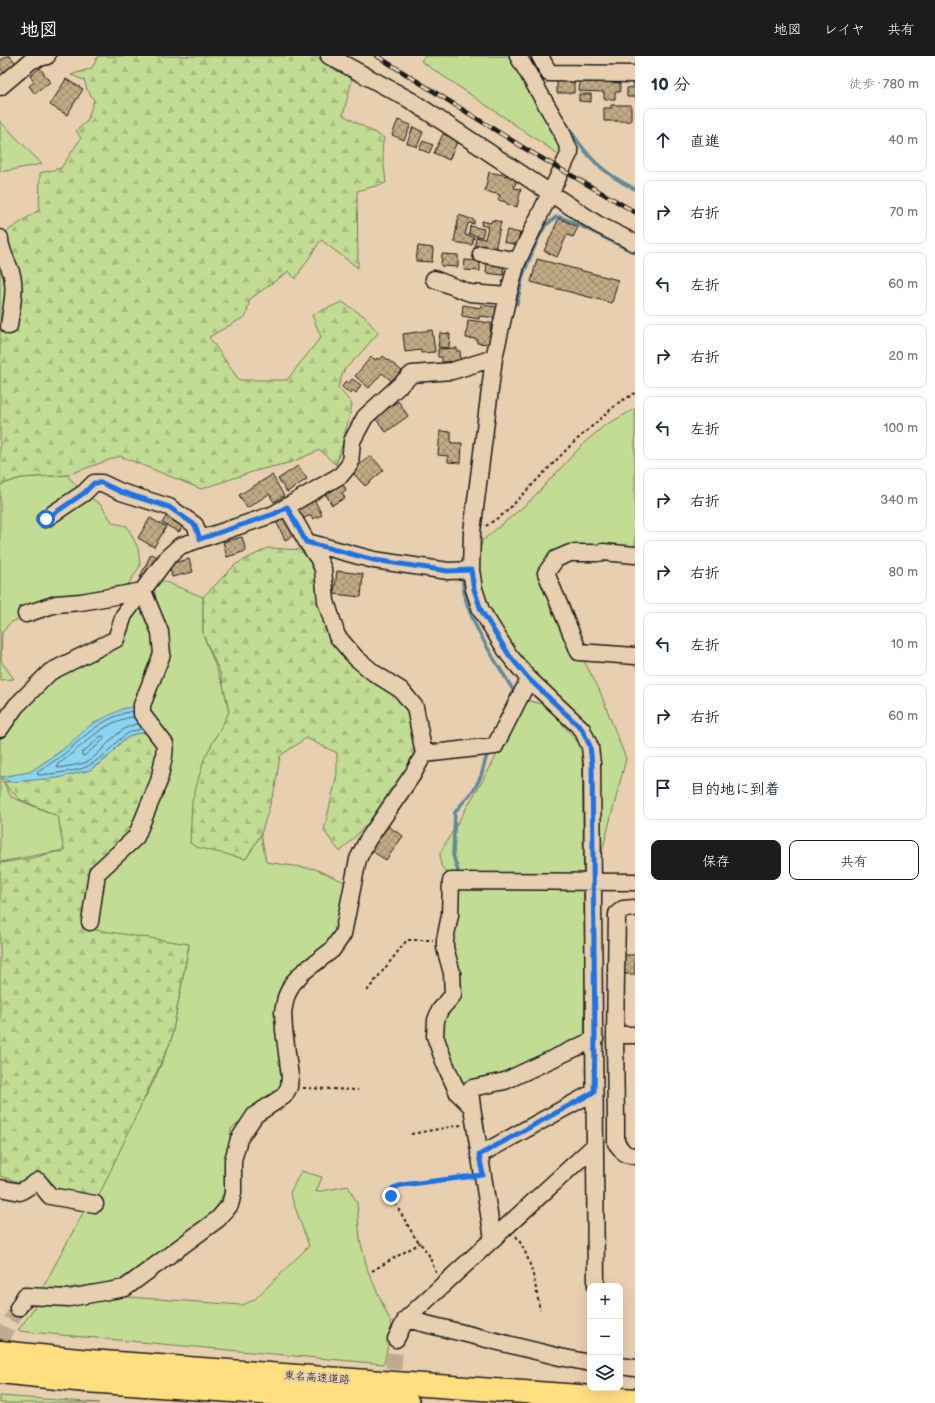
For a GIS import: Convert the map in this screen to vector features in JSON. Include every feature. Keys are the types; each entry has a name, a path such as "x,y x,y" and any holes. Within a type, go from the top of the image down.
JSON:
{"highway":[{"name":"東名高速道路","path":"0,1352 89,1361 635,1400"},
{"name":"東名高速道路","path":"0,1372 86,1381 408,1403"}],"street":[{"path":"329,56 410,100 597,224 635,243"},
{"path":"518,56 561,130 570,152 518,261 491,359 472,532 465,570 474,589 481,610 509,655 529,679 582,729 590,746 592,764 596,1283"},
{"path":"540,56 549,73 635,74"},
{"path":"0,87 37,57"},
{"path":"0,238 0,245 12,275 14,288 9,326"},
{"path":"481,254 518,261"},
{"path":"434,279 470,293 508,296"},
{"path":"0,729 16,706 50,672 116,639 124,615 143,592 168,557 180,546 274,514 341,476 350,464 352,441 365,417 412,374 452,371 491,359"},
{"path":"46,519 84,493 94,483 102,483 121,492 169,507 195,525 200,539"},
{"path":"18,1308 25,1296 70,1298 125,1288 218,1219 230,1205 233,1193 233,1160 239,1139 255,1115 284,1096 289,1087 290,1076 283,1012 286,996 292,984 302,973 332,950 343,934 358,859 367,841 413,774 424,754 416,707 401,690 374,673 356,658 337,636 326,601 323,569 287,507"},
{"path":"306,542 374,560 448,571 465,570"},
{"path":"635,555 603,552 570,553 556,559 546,573 579,652 635,656"},
{"path":"26,614 56,604 82,602 143,592"},
{"path":"90,922 97,873 136,836 159,781 164,756 165,744 142,714 142,706 162,654 160,632 143,592"},
{"path":"424,754 489,746 529,679"},
{"path":"472,1107 458,1093 445,1064 435,1036 436,1020 440,1010 452,995 452,973 445,948 450,915 451,881 635,882"},
{"path":"635,908 623,909 617,914 615,1035 616,1143 624,1154 635,1156"},
{"path":"615,1035 635,1035"},
{"path":"493,1239 470,1091 472,1088 505,1081 595,1039"},
{"path":"479,1155 594,1092"},
{"path":"396,1339 406,1318 594,1146"},
{"path":"0,1188 20,1192 38,1181 50,1196 95,1204"},
{"path":"406,1318 587,1362"},
{"path":"623,1366 635,1368"}],"path":[{"path":"472,532 486,526 505,513 571,445 618,403 635,393"},
{"path":"367,991 406,940 445,940"},
{"path":"289,1087 358,1090"},
{"path":"411,1134 474,1123"},
{"path":"440,1287 428,1253 414,1236 391,1196 393,1188 402,1185 483,1175"},
{"path":"508,1226 523,1246 532,1267 540,1310"},
{"path":"372,1271 420,1243"}],"green space":[{"path":"98,56 314,56 339,71 353,76 343,115 384,138 382,148 386,183 357,191 358,268 321,240 295,279 289,271 250,299 246,316 209,337 239,380 287,380 321,337 312,315 342,302 364,316 378,333 344,370 338,387 352,404 336,465 320,450 292,462 255,471 201,489 120,456 67,475 21,478 0,485 0,236 39,210 40,173 61,168 81,138 76,131 87,121 94,100 87,89 84,80 71,75 92,68"},
{"path":"425,56 514,56 561,143 561,156 421,61"},
{"path":"0,121 42,164 0,172"},
{"path":"635,409 635,548 611,551 548,554 544,587 599,689 626,759 599,863 598,748 517,656 482,598 477,563 482,541 529,502 584,443 604,426"},
{"path":"67,475 81,491 101,505 113,523 127,526 138,548 140,566 127,586 62,598 10,623 2,633 1,661 14,679 0,680 0,485 21,478"},
{"path":"268,548 303,550 317,573 321,605 389,686 411,717 414,752 406,769 377,814 340,852 324,831 337,774 337,753 306,738 280,756 275,788 261,834 246,859 196,847 190,843 192,802 204,759 229,712 221,675 203,634 203,597 236,564"},
{"path":"153,577 203,597 203,634 224,688 229,712 246,859 261,834 266,862 315,869 347,883 341,918 328,948 294,974 282,1051 281,1089 231,1129 224,1192 215,1212 117,1282 41,1291 154,1081 171,1041 189,945 83,929 142,705 122,709 30,772 1,777 11,797 58,816 64,850 0,862 0,737 36,693 37,685 115,639 143,591 160,632"},
{"path":"526,700 546,705 582,747 585,997 584,1038 466,1088 441,1039 451,950 452,879 441,866 440,853 491,766"},
{"path":"155,731 165,744 136,837 97,873 83,928 189,944 171,1041 95,1204 78,1201 0,1176 0,863 32,858 64,850 58,816 19,799 3,782 57,778 90,770 106,759 122,741 135,734"},
{"path":"301,1171 322,1177 316,1192 348,1186 357,1203 360,1240 368,1271 392,1325 384,1364 18,1331 38,1302 128,1297 242,1305 254,1300 309,1246 290,1193"},
{"path":"0,1396 100,1403 0,1403"}],"water":[{"path":"137,706 155,731 134,734 122,741 110,755 90,770 57,778 10,782 1,777 30,772 60,752 92,724 122,709"}],"building":[{"path":"6,56 10,56 19,67 7,76 0,68 0,61"},
{"path":"40,68 50,82 35,94 29,86 34,82 30,76"},
{"path":"66,79 83,89 67,115 50,105"},
{"path":"580,80 620,80 620,92 615,92 615,99 604,99 604,92 579,91"},
{"path":"557,81 574,81 574,93 557,93"},
{"path":"634,81 635,97 627,97 627,88 634,87"},
{"path":"579,94 591,94 591,102 579,101"},
{"path":"611,105 631,105 631,121 604,121 604,108 611,108"},
{"path":"398,120 411,125 404,140 392,135"},
{"path":"413,127 423,132 417,147 407,143"},
{"path":"443,134 458,140 449,160 434,153"},
{"path":"423,141 433,145 429,153 419,149"},
{"path":"489,172 517,178 514,188 521,189 517,207 498,200 500,195 485,191"},
{"path":"459,215 474,220 474,224 468,223 465,235 474,237 472,245 454,242"},
{"path":"559,218 578,227 573,237 567,235 557,257 544,251"},
{"path":"492,220 501,222 495,250 475,246 476,237 485,239 488,227 481,225 482,221 491,223"},
{"path":"470,226 484,229 482,237 469,234"},
{"path":"507,230 520,233 517,245 504,242"},
{"path":"418,246 433,248 432,262 416,261"},
{"path":"442,254 458,255 458,267 441,266"},
{"path":"537,259 618,280 612,303 531,282"},
{"path":"465,260 480,261 480,271 464,270"},
{"path":"487,262 504,264 503,275 486,273"},
{"path":"463,305 481,308 481,305 498,307 498,318 479,316 479,319 462,316"},
{"path":"468,320 491,323 489,344 477,343 477,339 466,338"},
{"path":"432,330 435,352 421,353 421,350 405,352 403,334"},
{"path":"440,333 450,334 449,348 438,347"},
{"path":"457,348 457,351 460,351 461,361 442,362 442,357 438,357 438,349"},
{"path":"383,356 402,371 393,382 382,373 369,388 355,376 371,357 376,360 377,358 380,360"},
{"path":"352,379 361,385 356,393 352,390 350,393 342,387 346,381 349,383"},
{"path":"398,401 408,416 386,432 375,418"},
{"path":"440,431 451,432 451,443 462,443 461,463 448,462 448,456 438,455"},
{"path":"370,455 384,470 365,486 352,472"},
{"path":"298,466 307,479 287,492 278,479"},
{"path":"272,475 284,496 274,502 269,494 247,508 239,495"},
{"path":"341,480 346,490 342,493 345,498 332,505 323,490"},
{"path":"313,497 322,515 313,519 311,515 302,519 296,505"},
{"path":"167,515 184,524 179,532 162,523"},
{"path":"288,515 297,534 285,540 276,521"},
{"path":"150,518 166,527 154,547 138,538"},
{"path":"242,537 246,551 227,557 223,542"},
{"path":"151,554 160,558 149,581 140,577"},
{"path":"189,559 193,572 172,577 169,564"},
{"path":"337,571 363,574 361,597 334,594"},
{"path":"386,825 403,836 386,860 370,850"},
{"path":"624,955 635,955 635,974 624,974"}],"waterway":[{"path":"567,125 581,146 596,163 613,177 635,189"},
{"path":"517,304 523,275 536,243 545,226 556,217 560,217 575,223 635,253"},
{"path":"463,575 467,604 488,649 513,690 511,700"},
{"path":"458,871 453,855 455,812 475,788 481,776 488,751"}],"tunnel":[{"path":"0,1342 18,1308"},
{"path":"391,1393 396,1339"}],"railway":[{"path":"377,56 524,148 635,212"}],"route":[{"path":"46,519 84,493 94,483 102,483 121,492 169,507 195,525 200,539 274,514 287,507 306,542 374,560 448,571 471,570 474,589 481,610 509,655 529,679 582,729 590,746 592,764 595,1039 594,1092 479,1155 483,1175 402,1185 393,1188 391,1196"}]}
